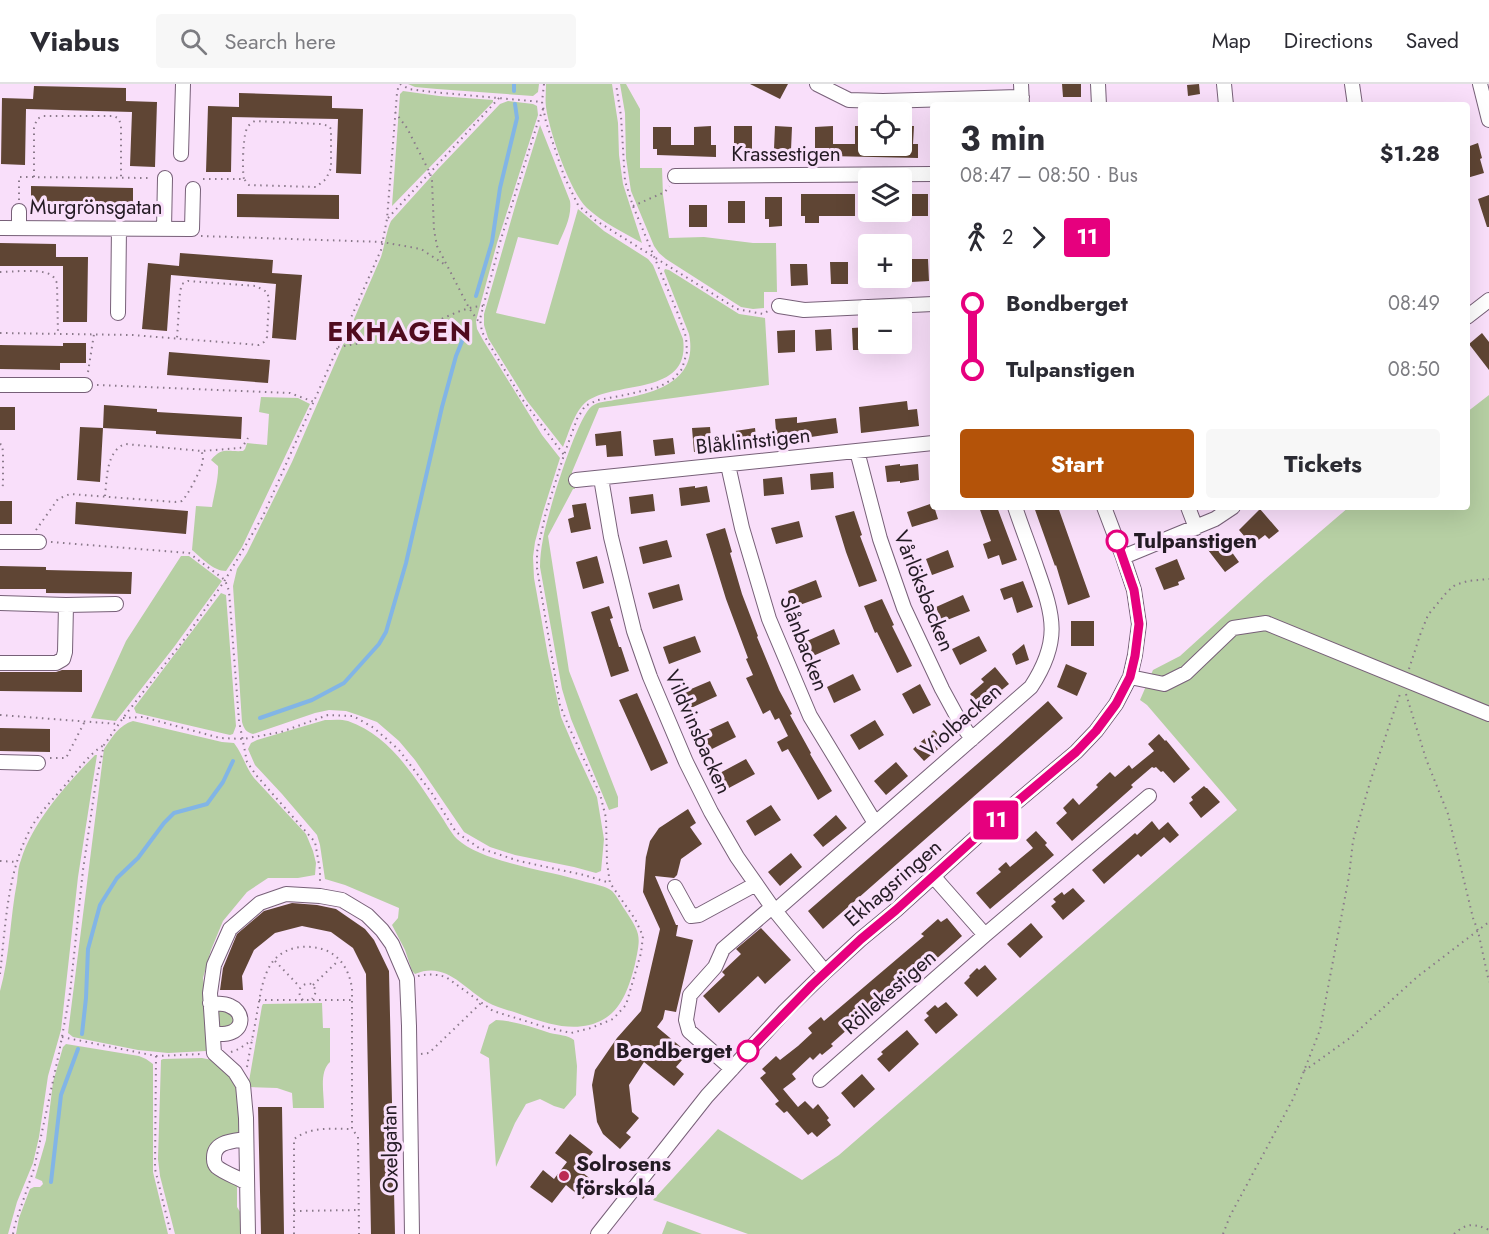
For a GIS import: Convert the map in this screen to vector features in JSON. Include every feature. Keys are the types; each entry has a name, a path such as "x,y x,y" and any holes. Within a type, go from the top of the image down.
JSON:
{"street":[{"path":"181,154 183,84"},
{"path":"817,84 849,100 1022,96"},
{"path":"1098,84 1099,102"},
{"path":"1224,84 1226,102"},
{"path":"1352,84 1355,102"},
{"path":"1480,84 1489,120"},
{"name":"Krassestigen","path":"675,176 930,174"},
{"path":"164,229 165,178"},
{"path":"192,230 196,184"},
{"path":"19,211 19,228"},
{"name":"Murgrönsgatan","path":"0,228 192,230"},
{"path":"118,228 118,313"},
{"path":"1470,315 1489,300"},
{"path":"779,306 804,310 930,304"},
{"path":"0,385 85,385"},
{"name":"Blåklintstigen","path":"576,480 930,443"},
{"name":"Vårlöksbacken","path":"857,451 880,539 904,608 942,689 972,739"},
{"name":"Slånbacken","path":"728,465 742,528 770,619 810,716 875,823"},
{"name":"Vildvinsbacken","path":"601,478 610,537 634,631 650,677 686,762 737,857 774,909 825,972"},
{"name":"Violbacken","path":"732,1069 689,1031 686,1020 690,995 715,967 723,950 821,872 1031,687 1042,670 1050,652 1053,634 1052,618 1048,599 1016,510"},
{"name":"Ekhagsringen","path":"598,1234 687,1122 785,1011 825,972 993,822 1076,752 1096,731 1116,704 1130,677 1139,624 1134,590 1105,510"},
{"path":"1189,510 1196,528"},
{"path":"1123,557 1196,528 1228,510"},
{"path":"0,542 33,542"},
{"path":"0,603 116,604"},
{"path":"0,663 56,663 63,659 66,605"},
{"path":"1130,677 1164,684 1186,674 1233,628 1266,622 1489,714"},
{"path":"0,762 38,764"},
{"name":"Röllekestigen","path":"820,1080 1149,796"},
{"path":"933,876 986,935"},
{"path":"675,887 691,916 699,915 756,884"},
{"path":"248,1234 243,1085 235,1072 215,1054 210,998 214,965 230,929 260,903 286,894 342,900 367,915 382,930 392,944 407,979"},
{"name":"Oxelgatan","path":"407,979 412,1234"},
{"path":"210,998 232,1007 238,1011 240,1018 239,1025 231,1033 213,1034"},
{"path":"246,1139 220,1145 214,1154 214,1164 247,1182"}],"path":[{"path":"13,1234 34,1169 62,1037 70,993 96,781 104,745 186,637 225,580 263,516 314,402 381,250 387,219 399,84 409,89 432,92 542,102"},
{"path":"543,84 542,102 546,122 564,176 579,205 595,220 737,309 763,314 779,306"},
{"path":"407,979 438,974 446,977 493,1011 571,1033 613,1019 626,1005 640,953 643,936 610,883 606,818 600,794 560,705 537,568 537,552 546,512 562,470 564,455 585,406 598,400 659,387 673,379 682,369 687,352 686,337 625,181 621,116 616,84"},
{"path":"387,219 501,97"},
{"path":"543,109 501,239 480,323 482,332 522,399 564,455"},
{"path":"395,112 407,128 430,173 437,246 469,308 480,323"},
{"path":"34,177 34,128 37,119 44,116 114,116 119,119 121,126 121,178"},
{"path":"196,184 244,180 249,185 316,187 327,179 331,168 332,129 321,124 255,121 249,124 245,131 242,170 244,180"},
{"path":"633,206 665,192 675,176"},
{"path":"19,211 19,177 165,178"},
{"path":"192,230 193,236 382,242 421,249 447,266"},
{"path":"0,272 41,272 55,278 58,334"},
{"path":"0,333 132,335 259,345 267,337 269,299 267,292 256,286 188,281 182,284 177,338"},
{"path":"338,347 413,331 469,308 483,306"},
{"path":"94,334 85,385 290,393 314,402"},
{"path":"105,496 112,456 118,447 125,444 202,451 240,448 248,438"},
{"path":"0,444 3,452 3,485 0,489"},
{"path":"33,542 58,499 70,494 182,501 187,496 200,468 202,451"},
{"path":"33,542 189,553 225,580 229,591 239,721 244,749 252,768 315,842 320,870 320,896"},
{"path":"1405,679 1428,615 1447,592 1455,585 1489,579"},
{"path":"1223,1234 1230,1216 1293,1099 1320,1030 1349,876 1353,841 1371,779 1403,686 1426,759 1448,814 1489,982"},
{"path":"0,715 118,724"},
{"path":"123,718 143,717 220,738 243,739 281,732 328,715 353,716 374,728 399,750 431,792 456,832 479,848 519,861 610,883"},
{"path":"38,764 39,759 66,758 85,721"},
{"path":"0,974 11,886 20,852 34,822 72,776 98,748 104,745"},
{"path":"0,861 16,862"},
{"path":"1304,1071 1350,1038 1417,977 1489,922"},
{"path":"243,1085 259,1000 266,974 274,960 289,950 299,947 309,946 331,952 350,975 352,989 352,1129 358,1137 359,1234"},
{"path":"313,985 339,959"},
{"path":"274,960 300,987"},
{"path":"303,1000 299,993 300,987 309,983 316,990 311,1000"},
{"path":"259,1000 352,1000"},
{"path":"410,1059 429,1053 481,1003"},
{"path":"62,1037 156,1056 215,1054 239,1049 252,1040"},
{"path":"156,1056 155,1169 171,1234"},
{"path":"294,1234 294,1139 304,1132 317,1129 352,1129"},
{"path":"294,1211 358,1210"},
{"path":"1454,1234 1463,1226 1473,1225 1489,1230"}],"green space":[{"path":"408,84 539,84 538,92 533,96 415,87"},
{"path":"546,84 612,84 623,184 642,243 600,218 580,200 567,175 551,131 546,107"},
{"path":"620,84 626,84 640,109 640,168 662,168 669,238 704,237 753,243 776,243 777,292 764,292 764,308 741,307 666,259 654,246 631,191 626,158 625,113"},
{"path":"403,91 493,100 493,102 392,206 400,94"},
{"path":"508,101 533,104 537,106 538,115 497,243 476,321 477,329 483,340 542,435 560,458 535,542 534,578 561,717 597,797 604,839 601,871 596,873 515,855 490,847 464,832 415,760 399,741 377,722 346,711 329,710 253,734 246,730 242,722 233,586 237,569 292,462 381,257 391,221 500,104"},
{"path":"540,125 570,201 569,218 558,245 518,237 496,313 545,324 578,209 604,231 648,259 653,265 683,339 682,357 675,370 663,379 599,395 586,402 575,417 563,447 527,401 488,338 484,325 484,314"},
{"path":"665,269 739,314 765,318 769,385 599,408 572,472 575,489 548,536 569,671 618,797 618,807 609,810 571,719 562,689 540,567 541,553 556,490 585,414 597,403 643,394 670,383 680,375 687,364 690,351 689,334"},
{"path":"1489,395 1489,1234 748,1234 653,1200 718,1129 802,1180 839,1155 1237,810 1147,705 1140,700 1153,670 1180,656 1346,510 1470,510 1470,410"},
{"path":"261,397 298,398 310,404 242,547 226,571 221,570 208,564 192,550 196,506 212,507 218,466 211,460 218,453 243,451 247,443 267,445 269,414 259,412"},
{"path":"181,556 189,556 222,581 116,721 91,718 126,641"},
{"path":"221,593 226,595 236,726 233,734 136,713 134,708"},
{"path":"325,720 348,721 363,728 389,747 411,772 454,836 469,847 500,860 600,885 612,891 637,930 639,941 628,987 621,1002 611,1014 594,1024 583,1026 549,1024 490,1004 445,973 426,971 415,974 412,971 405,950 392,925 398,918 399,908 325,879 317,835 255,765 248,749 251,743 257,740"},
{"path":"133,721 234,743 254,778 306,834 316,863 315,875 298,878 268,878 247,892 223,921 203,978 206,998 206,1051 168,1053 138,1050 73,1037 68,1033 104,749 120,728"},
{"path":"97,755 78,877 61,1030 48,1076 33,1163 17,1202 8,1234 0,1234 0,991 6,964 19,868 26,845 42,817"},
{"path":"322,1003 323,1028 330,1028 330,1062 323,1077 324,1108 293,1108 292,1093 277,1088 248,1087 263,1004"},
{"path":"221,1010 234,1013 234,1026 218,1028 218,1012"},
{"path":"496,1020 517,1023 571,1038 574,1040 577,1066 576,1095 564,1109 540,1099 526,1104 496,1167 489,1058 480,1053 489,1025"},
{"path":"66,1044 139,1056 153,1064 153,1172 168,1234 16,1234 19,1218 30,1189 43,1184 35,1178 46,1140 53,1082 63,1047"},
{"path":"202,1058 220,1065 237,1084 240,1091 240,1134 209,1153 235,1181 237,1207 242,1215 242,1234 175,1234 160,1176 158,1159 161,1060"},
{"path":"667,1221 702,1234 662,1234"}],"building":[{"path":"750,84 788,84 780,99"},
{"path":"1062,84 1081,84 1081,97 1063,97"},
{"path":"1199,84 1200,94 1188,96 1187,85"},
{"path":"34,86 126,88 126,101 157,102 155,167 130,166 132,112 26,109 25,165 1,164 2,98 33,99"},
{"path":"239,93 332,96 332,108 363,109 361,174 336,173 338,119 232,117 231,172 206,172 208,106 239,107"},
{"path":"711,126 711,145 716,145 716,157 657,155 657,149 653,149 653,127 671,127 671,145 694,145 694,127"},
{"path":"734,126 752,126 752,149 734,149"},
{"path":"775,126 792,127 791,150 774,149"},
{"path":"833,126 833,144 855,144 855,126 858,126 858,156 912,156 912,126 914,126 913,144 918,144 918,158 829,156 829,148 815,148 815,127"},
{"path":"1478,143 1484,173 1470,177 1470,146"},
{"path":"31,186 133,188 133,211 31,210"},
{"path":"237,194 339,195 339,219 237,217"},
{"path":"801,194 855,194 855,216 819,216 819,223 805,223 805,216 801,216"},
{"path":"912,194 928,194 928,216 912,216"},
{"path":"1489,195 1489,227 1487,227 1478,199"},
{"path":"765,197 782,197 782,226 769,227 769,219 765,219"},
{"path":"728,201 745,201 745,223 728,223"},
{"path":"689,205 707,205 707,227 689,227"},
{"path":"0,243 56,244 56,257 88,257 87,322 63,322 63,266 0,266"},
{"path":"180,253 273,260 272,273 302,275 296,340 272,338 276,284 171,275 167,331 142,329 148,263 179,266"},
{"path":"912,259 928,259 929,281 912,282"},
{"path":"830,262 848,262 848,284 831,284"},
{"path":"790,264 807,264 808,285 791,286"},
{"path":"852,328 858,328 858,350 853,350"},
{"path":"831,329 832,350 816,351 815,330"},
{"path":"795,330 795,352 778,353 777,331"},
{"path":"1482,333 1489,342 1489,370 1470,345"},
{"path":"63,343 86,343 86,363 60,363 60,370 0,369 0,345 63,346"},
{"path":"169,352 270,360 268,383 167,375"},
{"path":"907,401 908,410 917,409 919,426 861,433 859,407"},
{"path":"104,405 157,409 157,412 242,417 241,439 103,428"},
{"path":"0,407 15,407 15,430 0,430"},
{"path":"797,417 797,423 836,418 838,433 777,442 775,419"},
{"path":"80,427 103,428 100,482 77,480"},
{"path":"710,427 712,450 694,452 692,428"},
{"path":"755,428 757,445 736,447 735,431"},
{"path":"621,431 623,456 607,457 606,445 596,446 595,434"},
{"path":"673,438 675,454 655,456 653,440"},
{"path":"900,464 900,466 918,464 919,480 900,483 900,481 887,482 885,466"},
{"path":"833,472 834,488 811,490 810,474"},
{"path":"782,477 784,494 764,496 763,479"},
{"path":"695,486 695,488 707,486 710,502 681,506 679,488"},
{"path":"653,494 655,511 631,514 629,497"},
{"path":"0,501 12,501 12,524 0,524"},
{"path":"76,502 188,511 186,534 75,524"},
{"path":"586,503 591,529 571,533 568,519 574,517 572,505"},
{"path":"930,504 930,510 935,510 938,519 912,527 907,512"},
{"path":"980,510 998,510 1017,560 1002,565 999,555 988,559 983,544 991,541"},
{"path":"1035,510 1059,510 1090,597 1068,605"},
{"path":"1261,510 1279,531 1269,539 1265,535 1252,545 1239,530"},
{"path":"854,511 862,535 860,536 877,581 859,587 835,516"},
{"path":"799,521 803,537 776,544 771,528"},
{"path":"725,528 742,594 757,637 779,690 792,714 790,715 832,791 818,800 788,749 782,752 777,742 788,736 779,718 775,720 770,710 763,714 746,678 753,675 706,534"},
{"path":"667,540 672,557 643,564 639,547"},
{"path":"1220,541 1239,562 1225,572 1208,550"},
{"path":"948,550 954,567 932,575 926,559"},
{"path":"597,556 604,583 583,589 576,562"},
{"path":"1177,559 1185,579 1178,582 1179,585 1164,590 1155,568"},
{"path":"0,566 46,567 46,570 132,572 131,594 46,593 46,589 0,589"},
{"path":"816,580 822,597 794,607 788,591"},
{"path":"1023,581 1033,607 1017,613 1012,597 1004,600 1000,589"},
{"path":"679,584 683,600 653,609 648,593"},
{"path":"963,595 970,611 942,622 936,607"},
{"path":"882,599 894,625 892,626 912,666 897,673 877,632 875,633 864,606"},
{"path":"609,606 613,618 610,619 629,671 611,677 591,612"},
{"path":"1071,621 1094,621 1094,646 1071,646"},
{"path":"834,629 840,644 813,656 807,641"},
{"path":"695,636 701,652 669,664 663,647"},
{"path":"979,636 987,651 960,665 952,649"},
{"path":"1024,644 1029,660 1016,665 1012,654"},
{"path":"1066,664 1087,673 1077,696 1057,687"},
{"path":"995,667 1009,684 981,707 970,694 984,682 981,679"},
{"path":"82,670 82,692 0,691 0,672 56,672"},
{"path":"853,674 861,690 834,703 827,687"},
{"path":"710,681 717,696 691,708 684,692"},
{"path":"920,684 931,705 913,714 902,694"},
{"path":"637,693 668,763 651,771 619,700"},
{"path":"1048,701 1063,718 823,929 808,911"},
{"path":"875,720 884,735 859,750 850,735"},
{"path":"728,721 736,737 706,752 698,735"},
{"path":"0,728 50,729 50,752 0,751"},
{"path":"934,730 945,743 924,761 913,749"},
{"path":"1159,734 1190,769 1174,783 1163,771 1152,767 1072,841 1056,823 1067,813 1063,808 1073,798 1079,805 1110,772 1115,777 1129,765 1132,769 1154,751 1148,744"},
{"path":"746,759 755,774 727,789 718,774"},
{"path":"896,762 908,776 886,795 874,781"},
{"path":"1204,786 1220,802 1201,818 1189,803 1193,800 1191,797"},
{"path":"771,805 781,820 755,836 746,821"},
{"path":"688,809 696,823 690,827 702,844 681,859 674,878 655,876 676,925 678,925 676,936 693,940 676,1012 665,1010 663,1019 657,1027 688,1053 676,1067 684,1074 674,1086 644,1062 629,1085 632,1112 639,1118 626,1133 631,1137 620,1149 603,1134 597,1122 592,1085 595,1070 617,1038 641,1011 660,929 643,892 646,856 650,841 659,828"},
{"path":"836,815 847,828 823,847 813,835"},
{"path":"1152,821 1159,830 1168,822 1179,835 1170,843 1164,837 1141,857 1138,854 1104,884 1092,870"},
{"path":"1036,831 1054,855 990,909 976,893 1001,872 998,869 1006,862 1010,867 1033,848 1026,840"},
{"path":"791,853 802,867 780,886 768,872"},
{"path":"1073,888 1085,901 1063,920 1051,906 1056,902 1053,899"},
{"path":"292,903 336,909 365,929 374,940 389,971 395,1234 371,1234 366,974 353,948 331,932 302,926 275,933 254,950 242,976 243,990 220,990 223,968 237,934 264,911"},
{"path":"947,918 962,936 934,961 930,956 904,979 907,982 893,995 889,991 865,1012 869,1017 852,1032 849,1028 822,1055 820,1053 813,1060 810,1057 792,1074 796,1079 783,1089 798,1107 805,1101 813,1109 818,1104 829,1118 827,1120 831,1125 817,1137 812,1132 808,1135 787,1111 784,1113 775,1104 779,1101 760,1078 766,1073 762,1069 776,1056 780,1060 798,1046 812,1033 808,1028 821,1017 824,1021 924,936 921,934 938,919 941,922"},
{"path":"1031,923 1043,937 1020,958 1007,944"},
{"path":"761,928 791,960 765,984 758,976 719,1013 703,996 725,975 722,972 741,954 736,949"},
{"path":"985,965 997,979 977,997 964,983 977,968 979,970"},
{"path":"946,1002 958,1015 936,1034 924,1020 929,1016 926,1013 935,1005 938,1008"},
{"path":"907,1030 919,1044 889,1072 877,1059 883,1054 881,1052"},
{"path":"862,1074 875,1089 854,1108 841,1093"},
{"path":"258,1107 282,1107 284,1234 261,1234"},
{"path":"570,1134 593,1152 579,1170 596,1183 583,1199 566,1185 552,1203 530,1187 543,1170 554,1179 567,1162 555,1153"}],"waterway":[{"path":"514,84 514,91"},
{"path":"476,296 492,242 500,188 517,118 515,104"},
{"path":"260,718 312,700 344,683 379,644 386,632 406,563 442,407 456,356 465,334"},
{"path":"82,1034 88,949 100,905 117,878 138,858 174,813 207,804 223,782 233,761"},
{"path":"51,1182 61,1095 78,1049"}],"bus line":[{"name":"11","path":"748,1051 785,1011 861,939 1076,752 1096,731 1116,704 1130,677 1139,624 1134,590 1117,541"}],"place":[{"name":"Tulpanstigen","path":"1117,541"},
{"name":"Bondberget","path":"748,1051"},
{"name":"Solrosens förskola","path":"564,1176"}],"district":[{"name":"EKHAGEN","path":"400,331"}]}
